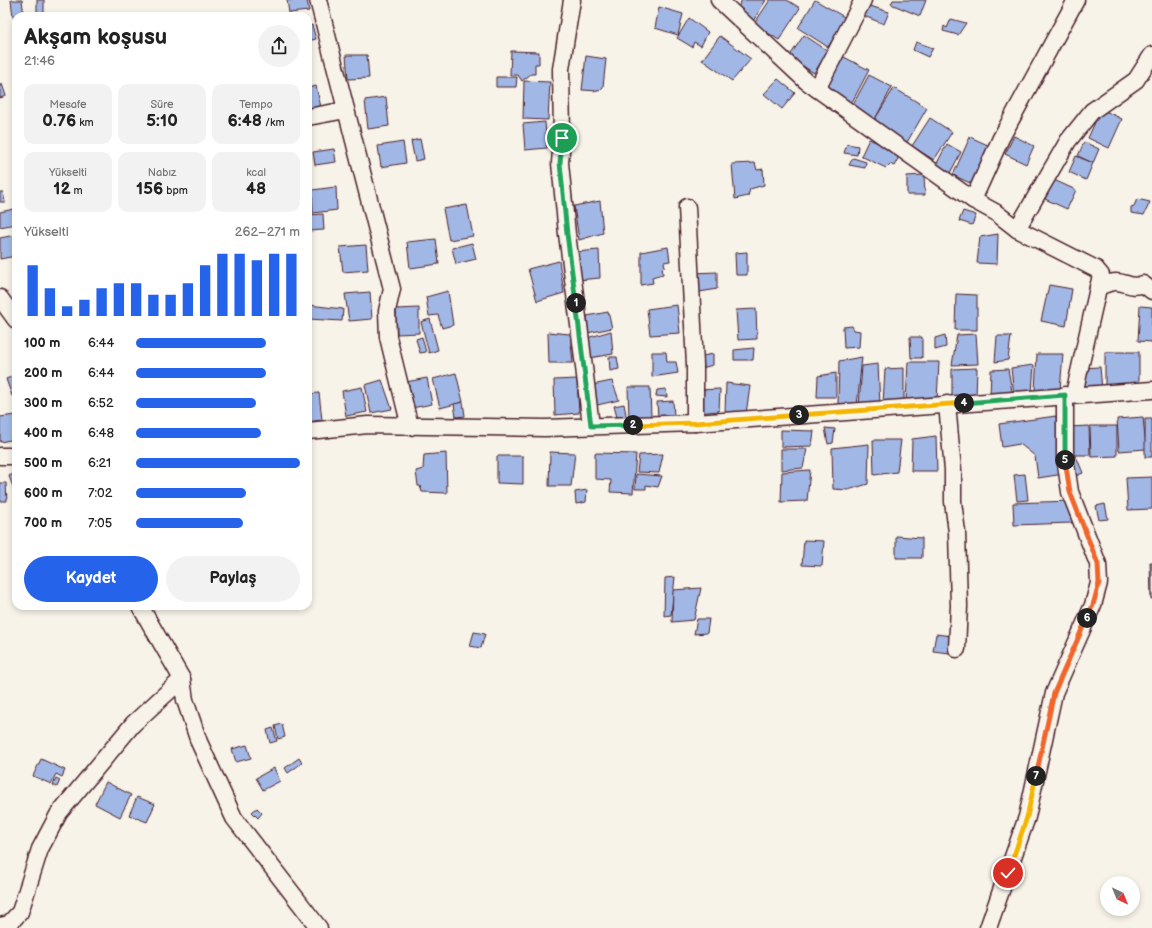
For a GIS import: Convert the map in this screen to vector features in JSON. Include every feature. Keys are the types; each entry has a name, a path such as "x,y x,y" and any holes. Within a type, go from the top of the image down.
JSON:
{"street":[{"path":"318,0 392,289 387,311 388,337 410,427"},
{"path":"572,0 561,69 562,138 560,163 567,234 591,426"},
{"path":"719,0 817,89 973,200 995,212 1018,229 1096,269 1101,275 1070,395 1065,457 1070,492 1098,564 1099,583 1093,605 1054,693 1027,817 988,928"},
{"path":"817,89 863,0"},
{"path":"973,200 1001,138 1076,0"},
{"path":"1018,229 1068,141 1092,112 1136,80 1152,55"},
{"path":"312,116 346,110"},
{"path":"687,207 696,365 695,423"},
{"path":"1098,287 1108,283 1118,282 1136,287 1144,284 1152,291"},
{"path":"0,298 12,314"},
{"path":"312,431 368,425 410,427 591,426 695,423 1152,390"},
{"path":"947,404 953,470 953,502 957,532 959,606 957,649"},
{"path":"0,456 12,456"},
{"path":"142,610 182,679 185,700 199,742 234,818 319,928"},
{"path":"0,926 9,924 20,912 40,849 59,813 133,724 182,679"}],"building":[{"path":"11,0 22,0 24,12 12,12"},
{"path":"37,0 44,0 44,12 37,12"},
{"path":"287,0 307,0 309,11 289,12"},
{"path":"742,0 766,0 753,21 736,10"},
{"path":"770,0 787,0 800,8 779,40 754,24"},
{"path":"815,0 846,18 828,47 798,28"},
{"path":"893,0 926,0 920,16 891,4"},
{"path":"867,5 889,12 884,24 864,16"},
{"path":"659,7 683,14 678,35 655,28"},
{"path":"689,18 708,32 701,46 694,42 692,47 677,38"},
{"path":"951,19 966,23 958,35 943,31 944,26 947,28"},
{"path":"312,25 316,39 312,40"},
{"path":"804,35 828,51 814,73 789,57"},
{"path":"720,36 751,59 732,81 702,60"},
{"path":"916,42 933,48 928,57 913,50"},
{"path":"511,51 539,52 539,64 535,64 535,74 531,74 522,81 518,75 510,75"},
{"path":"346,55 367,55 369,78 348,79"},
{"path":"840,55 869,70 851,104 823,90"},
{"path":"586,56 606,59 603,87 599,91 582,90"},
{"path":"869,75 892,87 874,121 851,108"},
{"path":"496,77 517,77 516,87 496,87"},
{"path":"778,79 795,93 782,109 764,94"},
{"path":"524,81 550,82 548,120 523,119"},
{"path":"2,84 6,96 0,98 0,85"},
{"path":"316,86 321,107 312,109 312,87"},
{"path":"894,88 927,108 906,144 872,124"},
{"path":"386,97 389,126 368,129 365,100"},
{"path":"1101,109 1122,119 1109,148 1088,138"},
{"path":"930,118 952,132 934,160 912,146"},
{"path":"545,122 547,148 525,150 523,124"},
{"path":"1014,136 1034,146 1026,164 1005,154"},
{"path":"970,137 990,146 972,184 953,175"},
{"path":"420,139 424,159 415,161 411,141"},
{"path":"869,139 901,153 894,166 890,164 886,168 861,156"},
{"path":"403,142 406,163 381,167 378,146"},
{"path":"1084,142 1099,149 1093,163 1078,156"},
{"path":"847,144 858,146 857,155 844,153"},
{"path":"947,144 961,152 950,173 936,165"},
{"path":"334,149 336,162 315,165 313,152"},
{"path":"1076,156 1093,163 1086,180 1069,172"},
{"path":"853,158 866,162 865,168 849,165"},
{"path":"755,163 757,170 763,169 764,185 750,189 748,196 735,199 732,164"},
{"path":"924,175 925,195 907,195 907,176"},
{"path":"1054,180 1076,190 1067,209 1045,199"},
{"path":"336,187 337,210 313,213 312,190"},
{"path":"0,192 3,192 5,202 0,202"},
{"path":"1137,199 1150,202 1144,215 1131,213 1131,207 1134,206"},
{"path":"600,201 603,233 579,240 574,206"},
{"path":"467,205 473,236 449,240 443,209"},
{"path":"12,209 12,225 0,227 0,212"},
{"path":"963,211 976,215 972,225 959,221"},
{"path":"323,214 324,230 312,231 312,215"},
{"path":"998,234 997,264 977,263 980,237"},
{"path":"12,236 12,257 0,259 0,238"},
{"path":"436,239 439,264 410,268 407,242"},
{"path":"472,243 476,259 456,264 452,248"},
{"path":"366,245 368,270 343,272 340,247"},
{"path":"668,247 670,261 664,262 665,267 662,268 663,274 652,277 653,283 641,285 641,252"},
{"path":"599,250 600,278 578,280 575,252"},
{"path":"747,252 747,275 736,275 735,253"},
{"path":"559,261 564,293 537,301 528,269"},
{"path":"717,272 717,289 694,293 693,273"},
{"path":"1049,285 1072,289 1066,326 1041,321"},
{"path":"448,291 453,325 442,328 438,315 429,316 426,297"},
{"path":"370,292 372,319 349,321 345,294"},
{"path":"956,294 977,295 977,330 955,330"},
{"path":"312,305 343,309 342,321 312,319"},
{"path":"677,305 680,333 650,335 647,309"},
{"path":"1140,306 1152,307 1152,342 1138,341"},
{"path":"419,308 419,333 397,334 396,309"},
{"path":"756,309 757,339 738,340 736,310"},
{"path":"608,312 612,328 587,333 587,316"},
{"path":"430,319 438,350 429,353 421,322"},
{"path":"852,326 854,330 860,331 859,347 844,348 843,327"},
{"path":"611,331 613,354 589,358 587,338"},
{"path":"548,332 570,334 573,363 549,363"},
{"path":"976,334 978,364 952,365 957,335"},
{"path":"945,335 946,347 935,350 935,338"},
{"path":"997,336 1011,336 1008,360 995,362"},
{"path":"422,337 426,352 420,353 416,339"},
{"path":"910,337 922,337 922,358 911,358"},
{"path":"754,348 753,360 734,360 734,350"},
{"path":"652,352 666,352 667,362 676,362 678,373 652,377"},
{"path":"1105,352 1139,352 1139,389 1105,389"},
{"path":"713,354 713,365 698,369 697,357"},
{"path":"1037,354 1063,354 1060,390 1035,390"},
{"path":"609,357 617,357 619,369 610,371"},
{"path":"862,357 857,406 847,407 846,404 838,404 839,361"},
{"path":"908,362 939,362 937,400 906,402"},
{"path":"878,364 880,405 859,406 862,366"},
{"path":"1034,365 1032,392 1014,395 1011,368"},
{"path":"1100,367 1102,390 1083,391 1082,368"},
{"path":"904,368 904,403 883,404 885,369"},
{"path":"977,368 976,398 952,401 952,369"},
{"path":"1008,369 1013,397 990,398 991,370"},
{"path":"456,373 463,402 440,408 433,379"},
{"path":"836,373 836,397 817,397 818,376"},
{"path":"12,377 12,396 6,379"},
{"path":"427,378 432,404 412,408 406,382"},
{"path":"577,379 579,413 555,415 554,380"},
{"path":"382,380 392,409 371,413 365,385"},
{"path":"612,381 619,400 593,406 592,385"},
{"path":"726,383 750,386 746,414 725,413"},
{"path":"362,387 367,412 346,416 342,391"},
{"path":"628,387 650,387 651,418 629,419"},
{"path":"666,389 667,397 656,396 657,390"},
{"path":"720,389 719,411 697,413 698,390"},
{"path":"319,393 322,420 312,421 312,394"},
{"path":"673,401 674,416 658,417 657,402"},
{"path":"463,402 465,416 456,417 454,404"},
{"path":"624,404 627,420 618,421 614,406"},
{"path":"12,416 12,440 0,442 0,417"},
{"path":"1056,416 1064,474 1038,478 1035,456 1020,444 1002,447 999,424"},
{"path":"1143,417 1146,449 1119,451 1117,419"},
{"path":"1145,419 1152,419 1152,457 1145,457"},
{"path":"1089,426 1090,455 1069,455 1068,427"},
{"path":"1090,426 1117,426 1117,456 1091,457"},
{"path":"825,428 835,429 833,443 828,444"},
{"path":"781,430 814,431 812,446 781,447"},
{"path":"936,436 937,471 911,471 912,439"},
{"path":"873,440 901,440 897,472 874,475"},
{"path":"869,444 868,484 848,490 833,489 832,448"},
{"path":"781,449 807,449 803,468 781,470"},
{"path":"550,452 575,453 571,486 549,486"},
{"path":"446,453 447,493 422,492 420,486 418,486 416,471 423,469 424,455"},
{"path":"595,453 636,454 633,493 610,492 611,480 595,479"},
{"path":"663,454 659,473 637,472 639,455"},
{"path":"497,456 523,456 523,484 497,483"},
{"path":"1076,456 1083,473 1073,477 1066,460"},
{"path":"810,470 807,501 781,502 782,472"},
{"path":"636,474 662,476 658,487 646,485 646,489 635,489"},
{"path":"1025,474 1028,500 1017,501 1014,475"},
{"path":"12,475 12,484 9,476"},
{"path":"1152,477 1152,509 1128,510 1126,478"},
{"path":"0,483 6,483 7,501 0,501"},
{"path":"587,490 586,502 576,504 575,492"},
{"path":"1071,501 1072,523 1014,525 1013,503"},
{"path":"1105,504 1108,519 1099,520 1096,506"},
{"path":"896,536 922,538 922,558 896,558"},
{"path":"804,540 824,541 822,566 802,565"},
{"path":"1150,562 1152,562 1152,599 1151,599"},
{"path":"675,577 671,615 664,616 665,578"},
{"path":"701,588 694,620 672,622 673,590"},
{"path":"697,619 709,619 707,633 694,634"},
{"path":"474,632 485,634 481,648 470,646"},
{"path":"936,634 951,636 949,653 933,651"},
{"path":"282,724 285,737 278,739 275,726"},
{"path":"273,728 277,741 270,743 267,730"},
{"path":"247,745 251,758 236,762 232,749"},
{"path":"299,758 302,763 288,773 285,768"},
{"path":"41,759 65,770 62,777 56,774 51,784 33,776"},
{"path":"274,768 280,781 263,790 256,778"},
{"path":"56,778 60,780 57,787 53,785"},
{"path":"106,782 131,795 120,817 95,804"},
{"path":"137,797 155,804 147,822 129,815"},
{"path":"257,808 262,813 258,818 252,812"}],"route":[{"path":"562,138 560,163 567,234 591,426 695,423 1065,395 1065,457 1070,492 1098,564 1099,583 1093,605 1054,693 1027,817 1008,873"}]}
